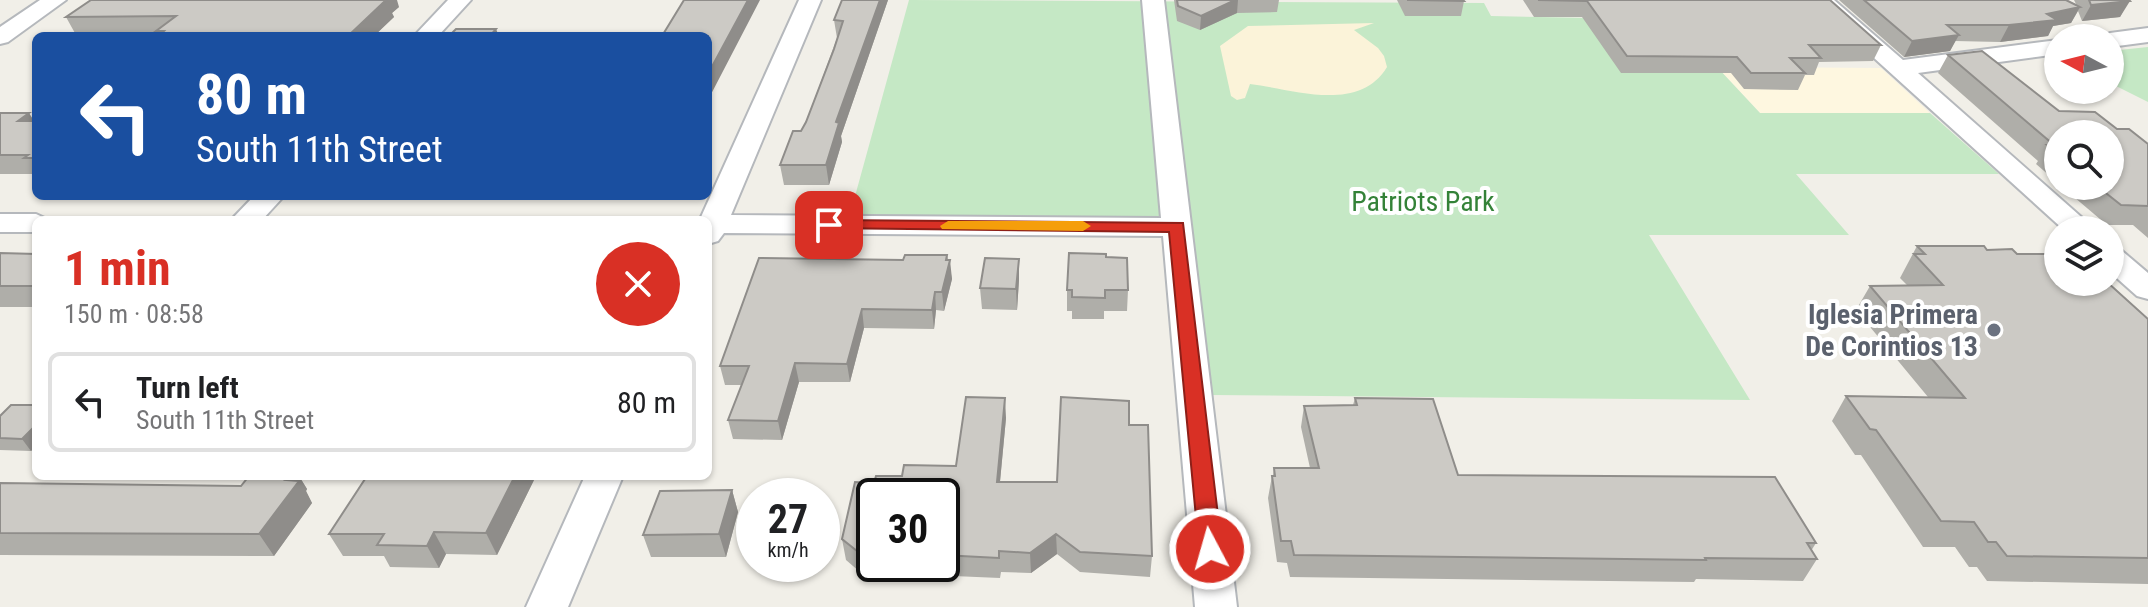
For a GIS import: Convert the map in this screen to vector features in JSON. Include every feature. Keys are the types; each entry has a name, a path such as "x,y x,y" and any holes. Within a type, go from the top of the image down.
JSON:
{"street":[{"path":"0,37 55,0"},
{"path":"429,32 460,0"},
{"path":"712,223 810,0"},
{"path":"1153,0 1216,607"},
{"path":"1821,0 2065,216"},
{"path":"2124,38 2148,35"},
{"path":"1898,68 2044,49"},
{"path":"250,216 266,200"},
{"path":"0,223 32,223"},
{"path":"712,228 1177,227"},
{"path":"2124,268 2148,289"},
{"path":"547,607 602,480"}],"shaded area":[{"path":"1717,67 1881,68 1930,113 1760,113"}],"green space":[{"name":"Patriots Park","path":"909,0 1484,3 1491,16 1644,19 1717,67 1760,113 1930,113 1999,174 1796,174 1849,235 1649,235 1750,400 1211,395 1192,221 849,218"},
{"path":"2148,47 2148,102 2124,90 2124,50"}],"sand":[{"path":"1374,23 1354,30 1378,48 1387,67 1375,81 1360,90 1324,95 1250,84 1245,98 1237,100 1231,96 1220,46 1248,26"}],"building":[{"path":"91,0 386,0 352,32 163,32 156,31 176,16 66,17"},
{"path":"684,0 748,0 712,67 712,32 664,32"},
{"path":"842,0 880,0 836,122 839,123 826,165 780,165 793,131 801,131 806,122 834,49 843,21 834,20"},
{"path":"1177,0 1235,0 1201,16 1178,6"},
{"path":"1538,0 1830,0 1881,45 1809,45 1821,58 1790,58 1805,73 1751,73 1737,57 1627,56 1587,1"},
{"path":"1864,0 2066,0 2080,7 2047,14 2057,20 2009,25 1947,25 1959,35 1912,41"},
{"path":"2089,0 2129,0 2130,1 2091,5"},
{"path":"456,29 496,29 493,32 453,32"},
{"path":"1982,51 2044,99 2044,104 2050,104 2059,111 2095,112 2105,120 2044,120 2044,137 1948,55"},
{"path":"0,113 29,113 18,121 32,121 32,158 24,158 28,155 0,155"},
{"path":"2124,129 2129,129 2148,144 2148,206 2121,205 2115,200 2124,200"},
{"path":"1917,246 1984,246 1987,250 2012,249 2017,254 2044,254 2044,296 2123,296 2148,319 2148,558 2007,556 1996,542 1988,542 1974,522 1941,521 1876,430 1870,429 1846,396 1965,398 1870,286 1943,285 1914,254 1925,254"},
{"path":"0,253 32,254 32,286 0,286"},
{"path":"1069,253 1127,258 1128,290 1105,290 1105,298 1072,297 1072,290 1067,290"},
{"path":"905,255 947,255 946,260 950,260 942,292 935,292 932,310 862,309 847,364 795,363 778,421 728,420 749,366 720,366 759,258 903,260"},
{"path":"985,258 1019,259 1016,289 980,288"},
{"path":"966,397 1005,398 997,482 1057,482 1061,397 1129,401 1129,425 1148,425 1152,556 1080,552 1056,534 1030,553 999,551 999,558 960,556 960,478 875,478 902,476 904,465 956,466"},
{"path":"1355,398 1433,399 1458,475 1775,477 1816,543 1807,543 1817,559 1294,555 1291,541 1281,541 1272,476 1275,476 1274,468 1319,468 1304,406 1357,405"},
{"path":"11,405 32,405 32,429 22,439 0,438 0,416"},
{"path":"246,480 299,481 259,534 0,533 0,483 241,486"},
{"path":"364,480 513,480 486,533 434,532 427,546 377,545 384,534 329,534"},
{"path":"856,482 856,550 842,539"},
{"path":"732,490 719,534 643,535 660,491"}],"slow traffic":[{"path":"948,226 1083,226"}],"place":[{"name":"Iglesia Primera De Corintios 13","path":"1994,330"}],"route":[{"path":"829,225 1177,227 1210,549"}]}
